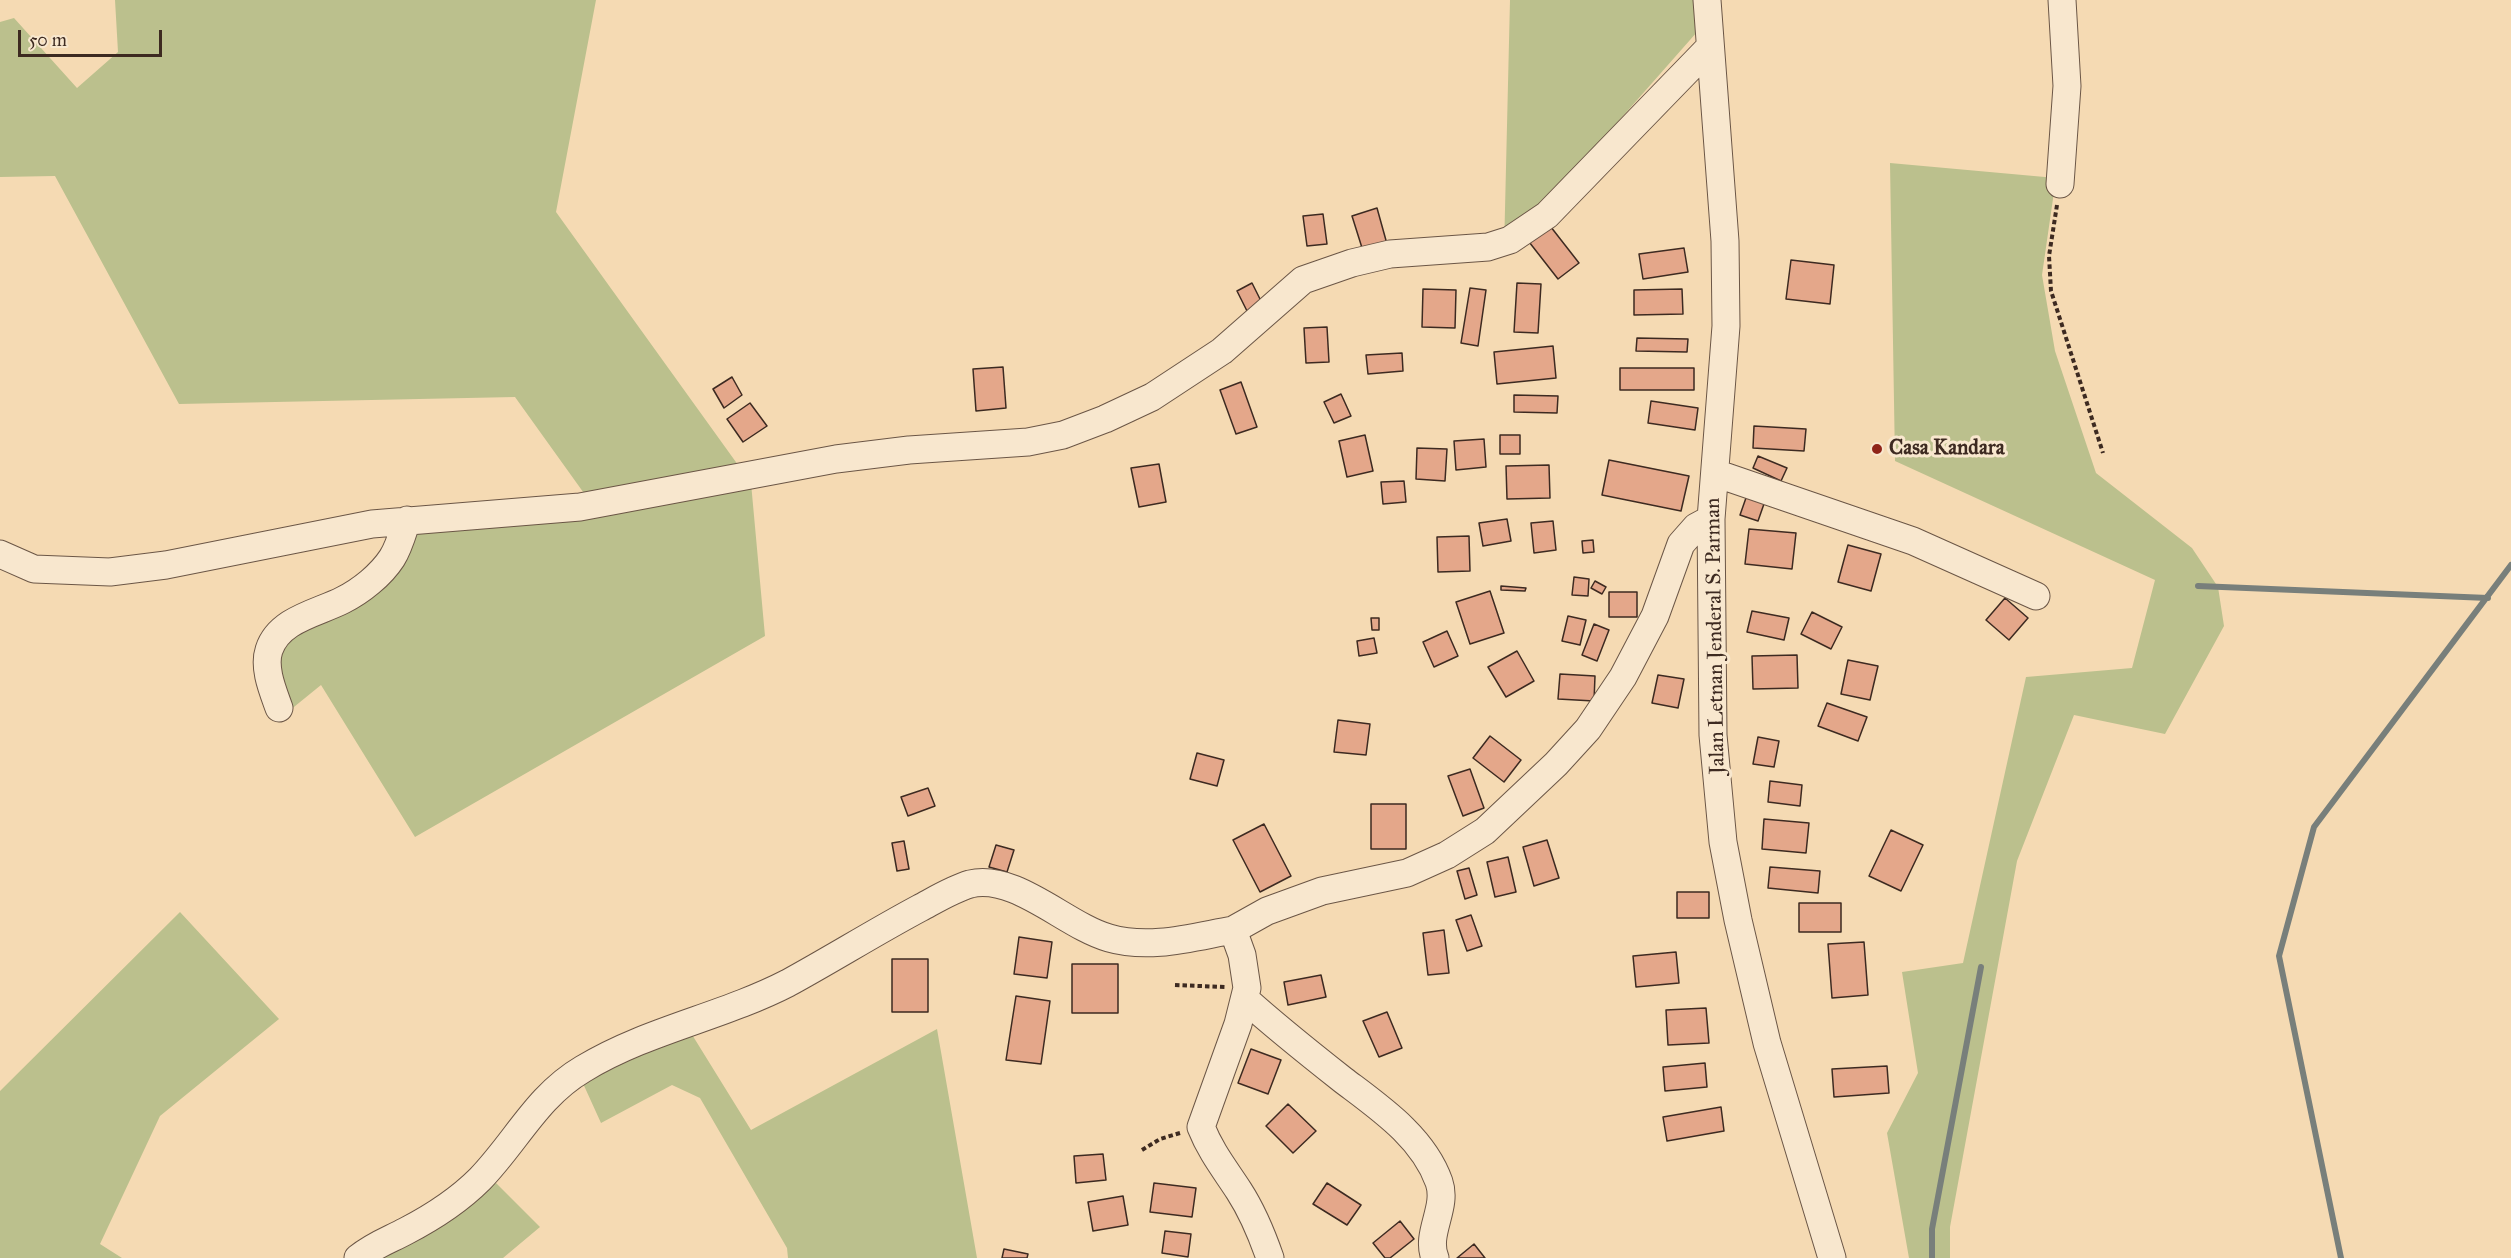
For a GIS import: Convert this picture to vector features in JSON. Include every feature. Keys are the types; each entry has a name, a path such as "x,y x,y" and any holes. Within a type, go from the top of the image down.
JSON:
{"street":[{"name":"Jalan Letnan Jenderal S. Parman","path":"1707,0 1725,241 1726,326 1711,519 1713,735 1723,842 1738,920 1767,1043 1832,1258"},
{"path":"2061,184 2067,86 2062,0"},
{"path":"0,554 34,569 110,572 166,565 326,532 407,520 580,507 836,459 909,450 1028,442 1064,435 1152,397 1222,351 1303,280 1352,263 1390,254 1488,247 1510,240 1547,215 1710,47"},
{"path":"1715,473 1913,541 2036,596"},
{"path":"358,1258 375,1244 405,1232 442,1210 467,1190 481,1178 526,1119 551,1093 579,1071 631,1044 739,1005 786,983 904,916 971,884 991,884 1024,894 1079,927 1109,938 1144,944 1233,930 1267,911 1304,897 1407,873 1446,855 1485,831 1556,764 1588,729 1623,677 1654,616 1681,544 1696,527 1711,519"},
{"path":"279,708 268,666 269,650 276,637 286,625 345,599 364,586 393,557 407,520"},
{"path":"1233,930 1242,955 1246,993 1239,1024 1201,1127 1211,1152 1240,1192 1270,1258"},
{"path":"1246,993 1335,1074 1385,1111 1429,1159 1440,1185 1441,1204 1432,1249 1435,1258"}],"path":[{"path":"2061,184 2049,256 2051,291 2103,453"},
{"path":"1175,985 1246,993"},
{"path":"1142,1150 1160,1139 1201,1127"}],"green space":[{"path":"115,0 596,0 556,212 751,483 765,636 415,837 321,685 289,711 274,648 358,596 407,522 596,510 515,397 179,404 55,176 0,177 0,22 14,18 77,88 118,52"},
{"path":"1510,0 1711,0 1712,15 1504,251"},
{"path":"1890,163 2056,178 2042,275 2055,351 2096,473 2192,548 2218,587 2224,626 2165,734 2074,715 2017,861 1950,1227 1950,1258 1909,1258 1887,1133 1918,1073 1902,972 1963,963 2026,677 2132,668 2155,580 1895,461"},
{"path":"180,912 279,1019 160,1116 100,1244 122,1258 0,1258 0,1091"},
{"path":"937,1029 977,1258 788,1258 787,1248 700,1098 672,1085 601,1123 581,1079 691,1033 751,1130"},
{"path":"496,1183 540,1227 503,1258 378,1258 419,1236"}],"building":[{"path":"1377,208 1387,244 1363,251 1352,216"},
{"path":"1323,214 1327,244 1307,246 1303,216"},
{"path":"1547,222 1579,263 1558,279 1526,238"},
{"path":"1684,248 1688,272 1643,279 1639,254"},
{"path":"1791,260 1834,265 1830,304 1786,299"},
{"path":"1252,283 1263,305 1248,313 1237,291"},
{"path":"1517,283 1541,284 1538,333 1514,332"},
{"path":"1470,288 1486,290 1478,346 1461,343"},
{"path":"1423,289 1456,290 1455,328 1422,327"},
{"path":"1682,289 1683,314 1634,315 1634,290"},
{"path":"1327,327 1329,362 1306,363 1304,328"},
{"path":"1637,338 1688,339 1687,352 1636,351"},
{"path":"1553,346 1556,378 1497,384 1494,352"},
{"path":"1402,353 1403,371 1368,374 1366,355"},
{"path":"1003,367 1006,408 976,411 973,369"},
{"path":"1620,368 1694,368 1694,390 1620,390"},
{"path":"732,377 742,395 724,408 713,389"},
{"path":"1241,382 1257,427 1236,434 1220,390"},
{"path":"1341,394 1351,416 1334,423 1324,402"},
{"path":"1514,395 1558,396 1557,413 1514,412"},
{"path":"1651,401 1698,408 1695,430 1648,423"},
{"path":"750,403 767,426 743,442 727,419"},
{"path":"1754,426 1806,429 1804,451 1753,448"},
{"path":"1365,435 1373,471 1347,477 1339,441"},
{"path":"1500,435 1520,435 1520,454 1500,454"},
{"path":"1484,439 1486,467 1456,470 1454,441"},
{"path":"1417,448 1447,449 1445,481 1416,479"},
{"path":"1758,456 1787,468 1781,481 1753,468"},
{"path":"1609,460 1689,476 1681,511 1602,495"},
{"path":"1159,464 1166,502 1139,507 1131,468"},
{"path":"1549,465 1550,498 1507,499 1506,466"},
{"path":"1404,481 1406,502 1383,504 1381,482"},
{"path":"1747,495 1765,501 1758,521 1740,515"},
{"path":"1507,519 1511,541 1483,546 1479,523"},
{"path":"1553,521 1556,550 1534,553 1531,523"},
{"path":"1749,529 1796,533 1792,569 1745,564"},
{"path":"1469,536 1470,571 1438,572 1437,537"},
{"path":"1593,540 1594,552 1583,553 1582,541"},
{"path":"1848,545 1881,554 1871,591 1838,582"},
{"path":"1574,577 1589,579 1588,596 1572,595"},
{"path":"1595,581 1606,587 1602,594 1591,588"},
{"path":"1501,586 1526,588 1525,591 1501,590"},
{"path":"1490,591 1504,633 1470,644 1456,602"},
{"path":"1609,592 1637,592 1637,617 1609,617"},
{"path":"2005,598 2028,618 2009,640 1986,620"},
{"path":"1752,611 1789,618 1784,640 1747,632"},
{"path":"1812,612 1842,627 1831,649 1801,634"},
{"path":"1568,616 1586,620 1580,645 1562,641"},
{"path":"1371,618 1379,618 1379,630 1372,630"},
{"path":"1594,624 1609,630 1597,661 1582,655"},
{"path":"1447,631 1458,656 1434,667 1423,642"},
{"path":"1374,638 1377,653 1359,656 1357,641"},
{"path":"1517,651 1534,681 1506,697 1488,667"},
{"path":"1797,655 1798,688 1753,689 1752,656"},
{"path":"1848,660 1878,666 1870,700 1841,694"},
{"path":"1560,674 1595,676 1594,701 1558,699"},
{"path":"1658,675 1684,679 1678,708 1652,703"},
{"path":"1827,703 1867,717 1858,741 1818,726"},
{"path":"1338,720 1370,724 1366,755 1334,752"},
{"path":"1490,736 1521,760 1504,782 1473,758"},
{"path":"1758,737 1779,741 1774,767 1753,764"},
{"path":"1197,753 1224,760 1217,786 1190,779"},
{"path":"1470,769 1484,808 1463,816 1448,776"},
{"path":"1770,781 1802,785 1800,806 1768,802"},
{"path":"928,788 935,806 908,816 901,797"},
{"path":"1371,804 1406,804 1406,849 1371,849"},
{"path":"1764,819 1809,823 1806,853 1762,849"},
{"path":"1264,824 1291,876 1260,892 1233,840"},
{"path":"1891,830 1923,845 1901,891 1869,876"},
{"path":"1547,840 1559,878 1534,886 1523,847"},
{"path":"904,841 909,869 897,871 892,843"},
{"path":"996,845 1014,850 1007,872 989,867"},
{"path":"1508,857 1516,892 1495,897 1487,862"},
{"path":"1770,867 1820,871 1818,893 1768,888"},
{"path":"1469,868 1477,895 1465,899 1457,871"},
{"path":"1677,892 1709,892 1709,918 1677,918"},
{"path":"1799,903 1841,903 1841,932 1799,932"},
{"path":"1471,915 1482,946 1467,951 1456,920"},
{"path":"1444,930 1449,973 1428,975 1423,933"},
{"path":"1019,937 1052,942 1047,978 1014,974"},
{"path":"1864,942 1868,995 1832,998 1828,944"},
{"path":"1676,952 1679,983 1636,987 1633,956"},
{"path":"892,959 928,959 928,1012 892,1012"},
{"path":"1072,964 1118,964 1118,1013 1072,1013"},
{"path":"1321,975 1326,997 1288,1005 1284,982"},
{"path":"1016,996 1050,1001 1041,1064 1006,1060"},
{"path":"1706,1008 1709,1043 1668,1045 1666,1010"},
{"path":"1387,1012 1402,1048 1379,1057 1363,1021"},
{"path":"1251,1049 1281,1060 1268,1094 1238,1083"},
{"path":"1705,1063 1707,1087 1665,1091 1663,1067"},
{"path":"1887,1066 1889,1093 1834,1097 1832,1069"},
{"path":"1288,1104 1316,1131 1293,1153 1266,1126"},
{"path":"1721,1107 1724,1131 1667,1141 1663,1117"},
{"path":"1103,1154 1106,1180 1076,1183 1074,1156"},
{"path":"1154,1183 1196,1188 1192,1217 1150,1212"},
{"path":"1327,1183 1361,1205 1347,1225 1313,1204"},
{"path":"1123,1196 1128,1225 1093,1231 1088,1202"},
{"path":"1400,1221 1414,1239 1390,1258 1385,1258 1373,1243"},
{"path":"1165,1231 1191,1234 1188,1257 1162,1253"},
{"path":"1474,1244 1485,1258 1457,1258"},
{"path":"1004,1249 1028,1254 1027,1258 1002,1258"}],"waterway":[{"path":"2341,1258 2279,956 2314,827 2511,565"},
{"path":"2198,586 2488,598"},
{"path":"1932,1258 1932,1229 1981,967"}],"place":[{"name":"Casa Kandara","path":"1877,449"}]}
